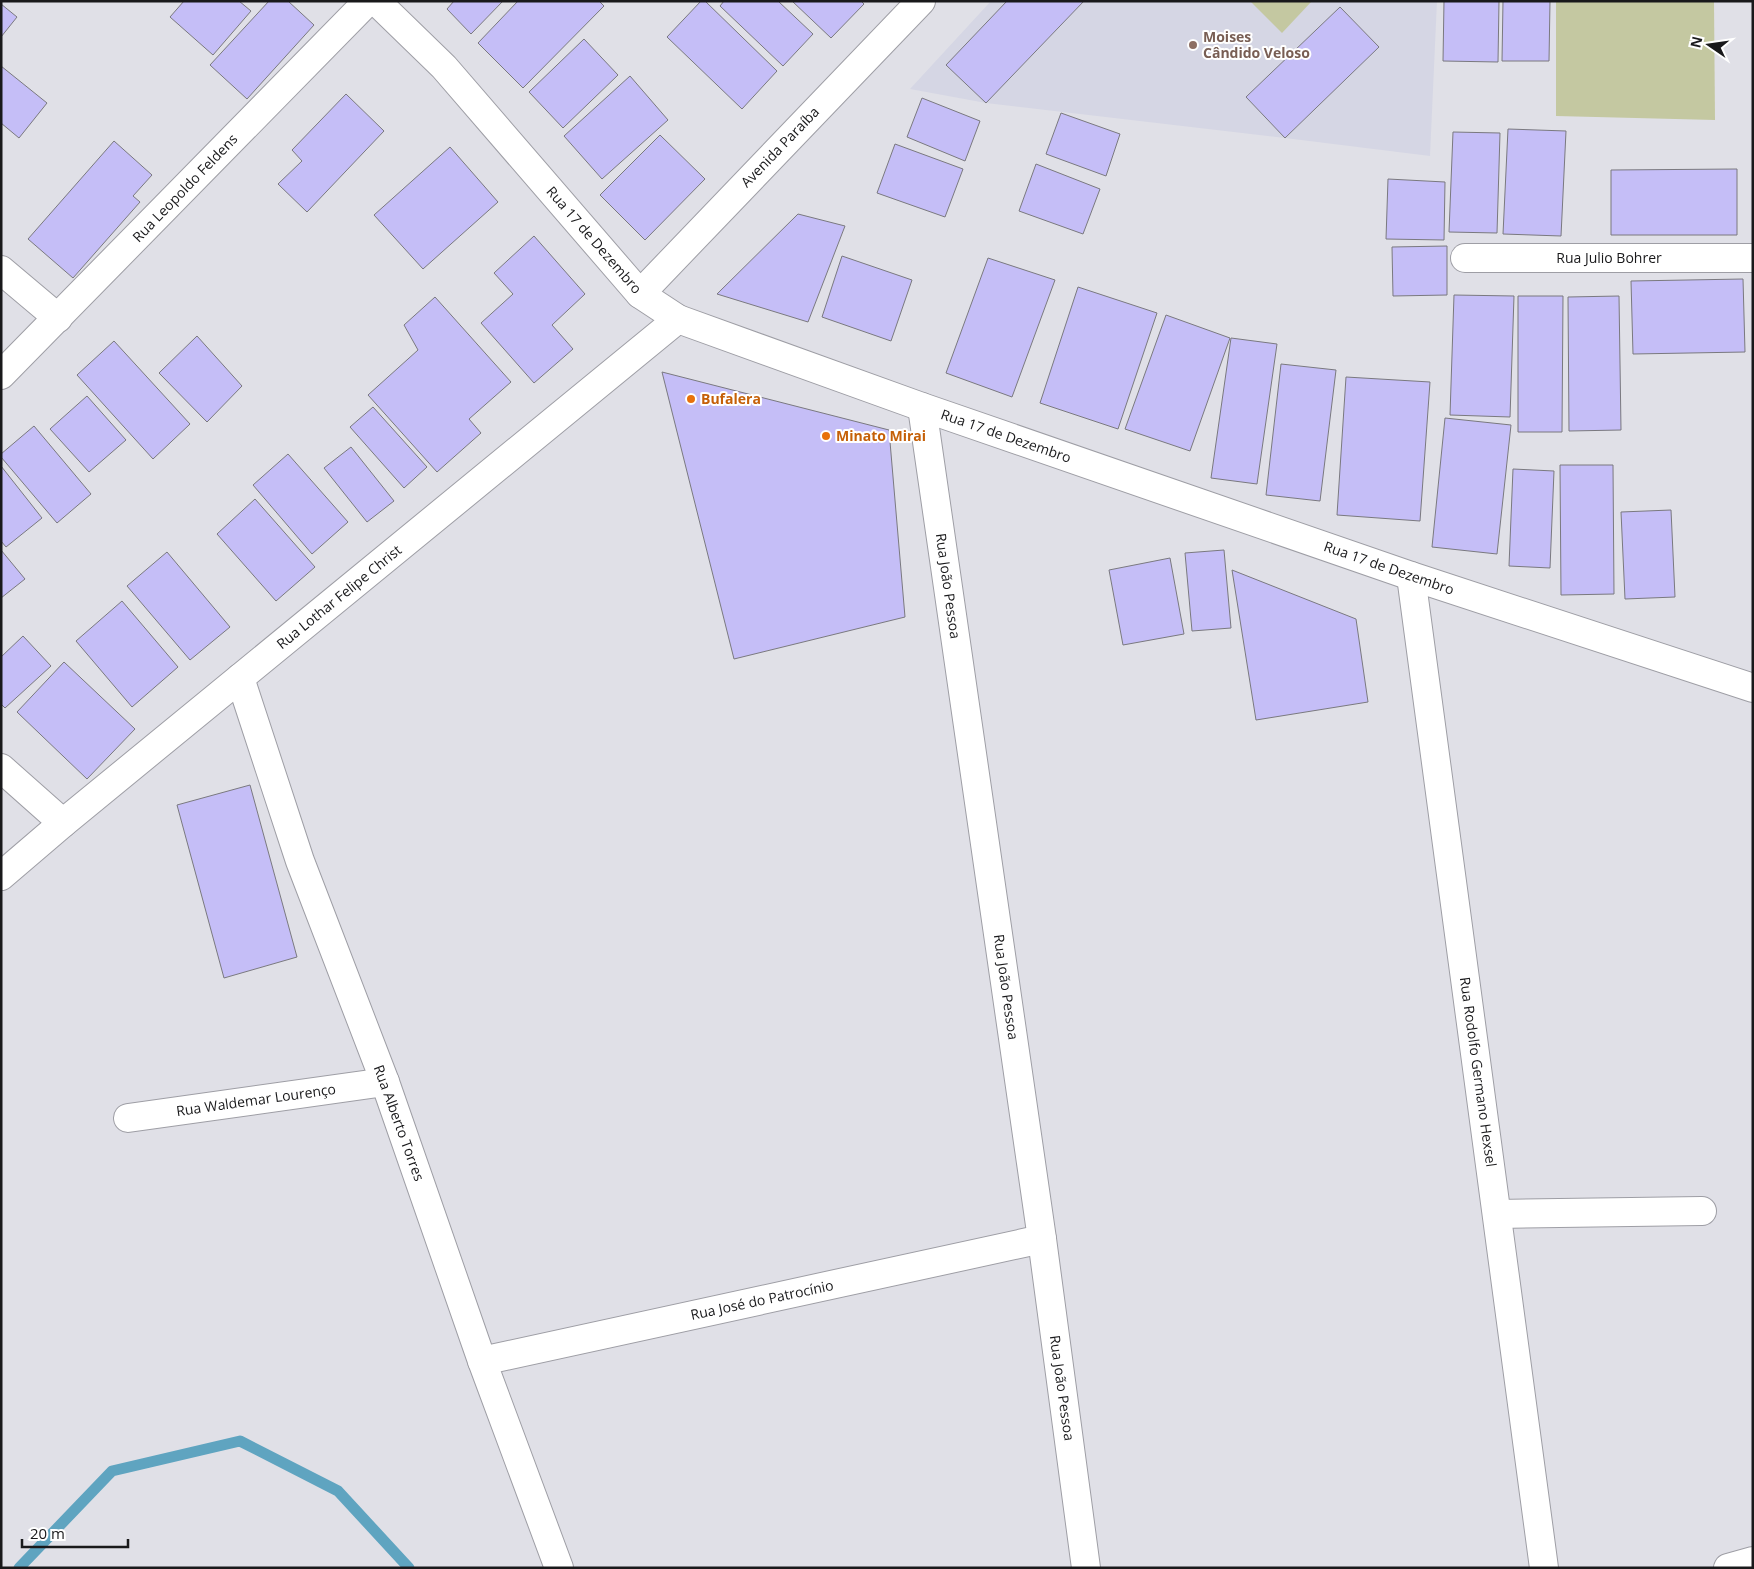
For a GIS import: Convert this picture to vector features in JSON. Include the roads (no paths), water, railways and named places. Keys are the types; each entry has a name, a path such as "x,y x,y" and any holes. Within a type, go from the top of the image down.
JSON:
{"street":[{"name":"Rua Leopoldo Feldens","path":"1,375 368,1"},
{"name":"Rua 17 de Dezembro","path":"376,1 444,67 640,294 678,319 922,407 1411,576 1753,688"},
{"name":"Avenida Paraíba","path":"640,294 921,1"},
{"name":"Rua Julio Bohrer","path":"1465,258 1753,258"},
{"path":"1,270 58,318"},
{"name":"Rua Lothar Felipe Christ","path":"1,876 63,823 678,319"},
{"name":"Rua João Pessoa","path":"922,407 1042,1239 1086,1568"},
{"name":"Rua Rodolfo Germano Hexsel","path":"1411,576 1544,1568"},
{"name":"Rua Alberto Torres","path":"240,678 300,861 384,1082 482,1361 559,1568"},
{"path":"1,768 63,823"},
{"name":"Rua Waldemar Lourenço","path":"128,1118 384,1082"},
{"path":"1497,1214 1702,1211"},
{"name":"Rua José do Patrocínio","path":"482,1361 1042,1239"},
{"path":"1728,1568 1753,1561"}],"waterway":[{"path":"19,1568 112,1471 240,1441 338,1491 409,1568"}],"place":[{"name":"Moises Cândido Veloso","path":"1193,45"},
{"name":"Bufalera","path":"691,399"},
{"name":"Minato Mirai","path":"826,436"}]}
